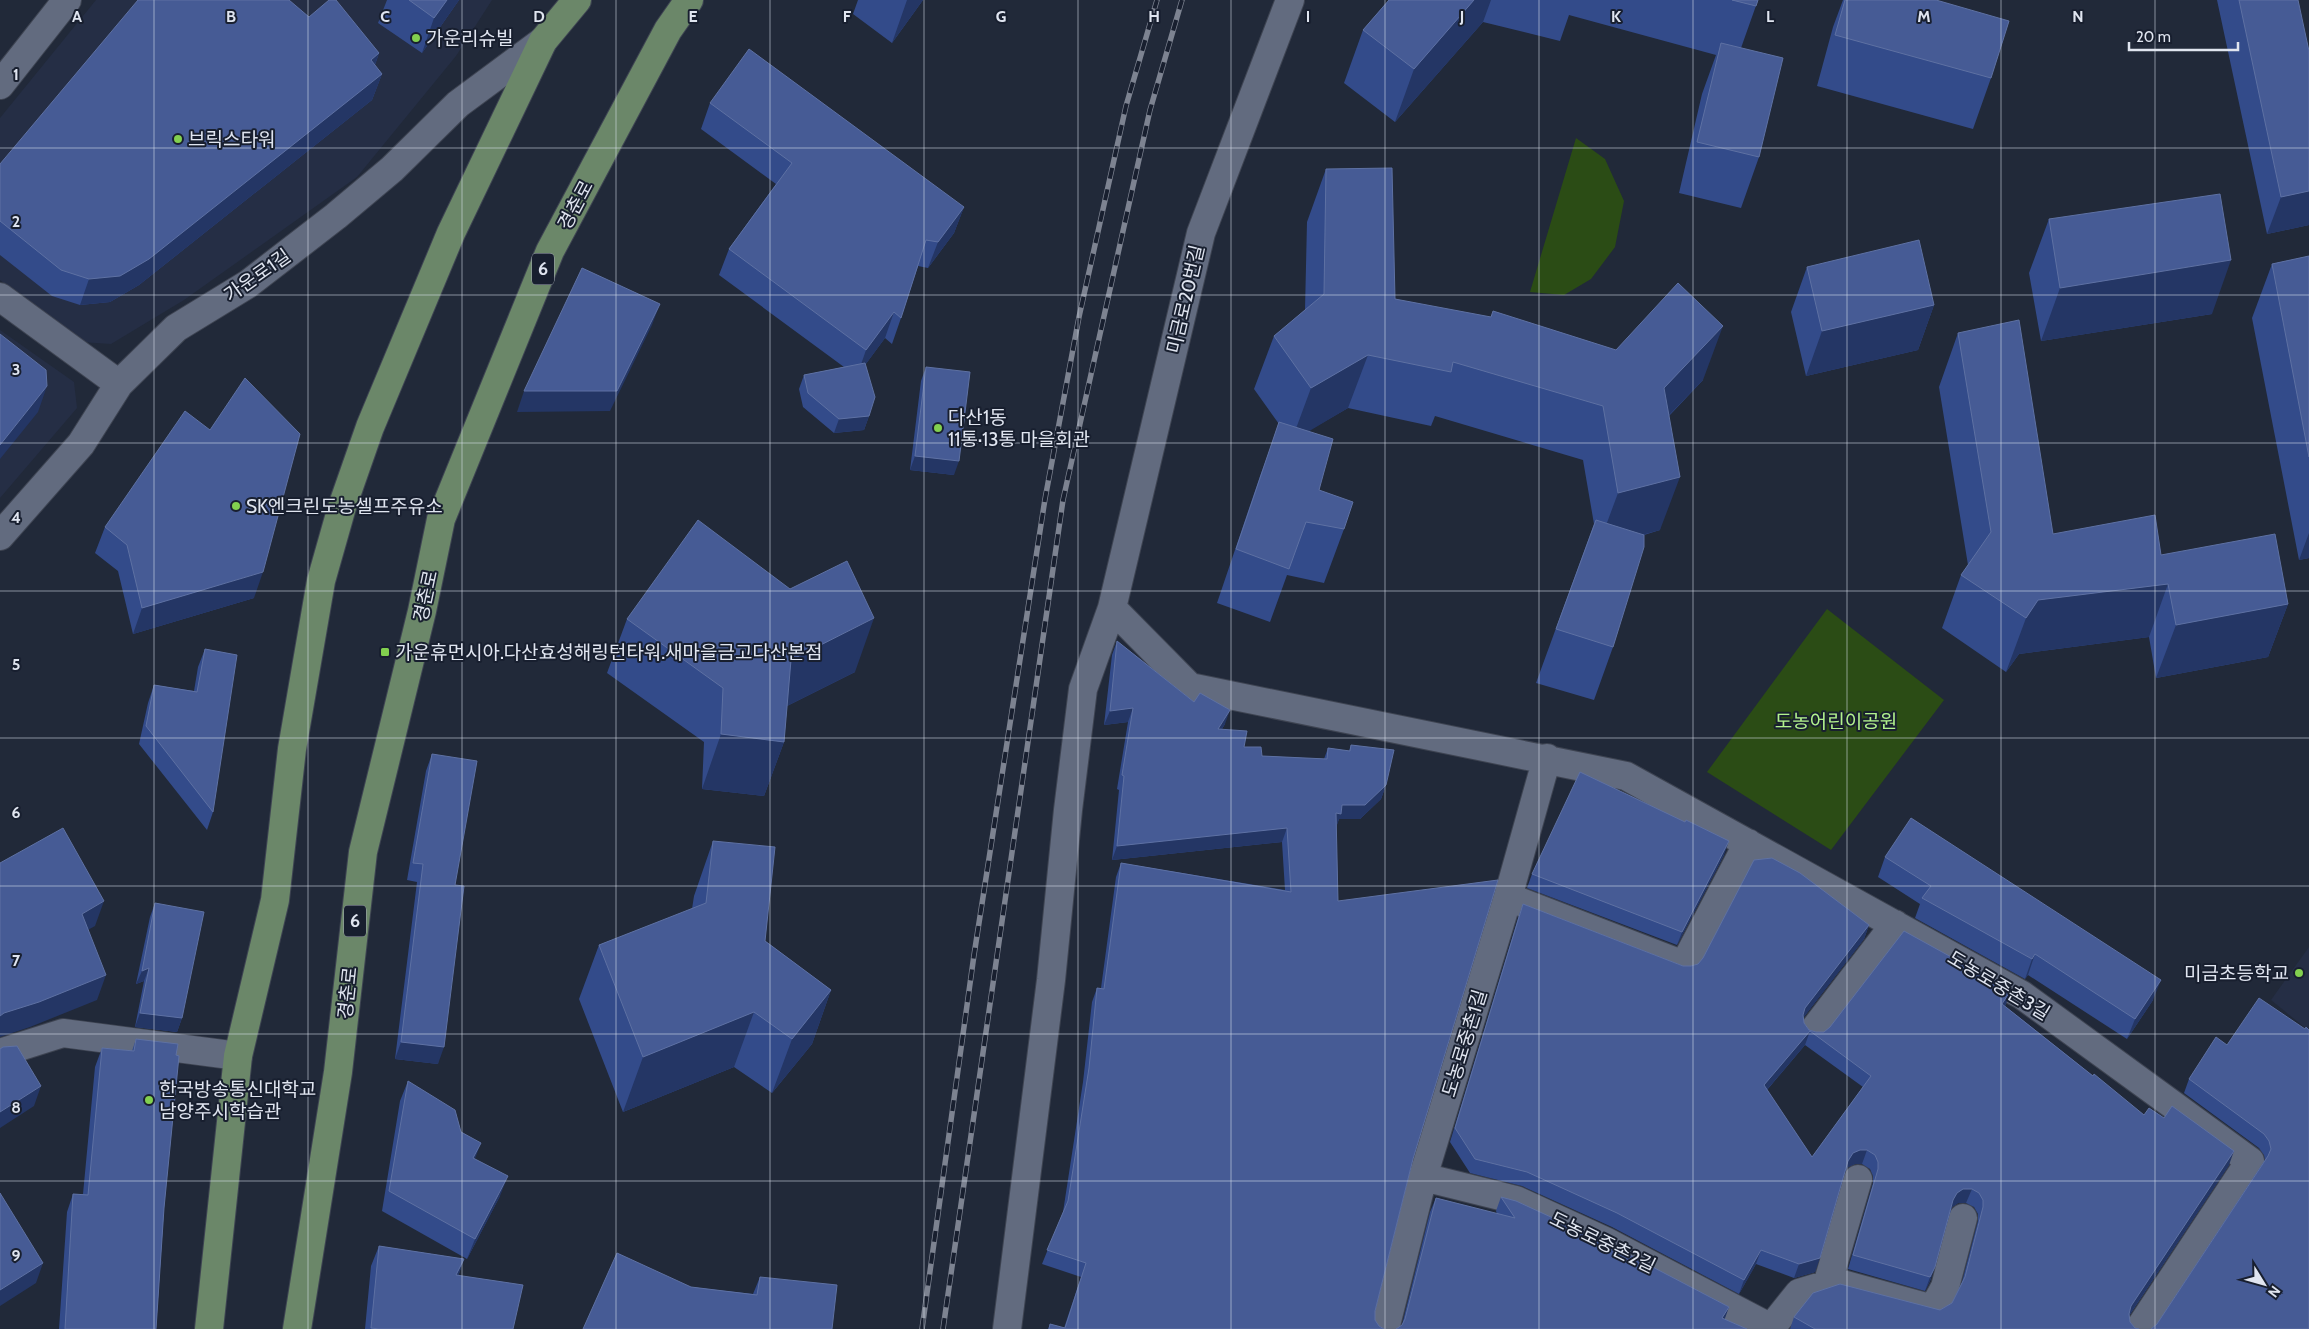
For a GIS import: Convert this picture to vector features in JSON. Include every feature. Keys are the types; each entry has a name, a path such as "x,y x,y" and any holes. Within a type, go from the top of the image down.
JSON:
{"main road":[{"path":"209,1329 238,1056 275,900 292,749 321,581 342,507 370,427 451,233 543,41 576,0"},
{"name":"경춘로","path":"297,1329 338,1072 362,852 422,611 441,519 550,251 668,30 689,0"}],"street":[{"path":"0,85 67,0"},
{"name":"미금로20번길","path":"1007,1329 1051,980 1068,810 1083,690 1112,608 1201,233 1290,0"},
{"name":"가운로1길","path":"0,536 81,444 119,384 176,328 248,284 336,216 392,169 458,104 543,41"},
{"path":"0,296 119,384"},
{"name":"도농로중촌3길","path":"1112,608 1190,687 1547,758 1626,776 2022,995 2250,1160 2139,1329"},
{"name":"도농로중촌1길","path":"1385,1329 1423,1177 1508,897 1547,758"},
{"path":"1508,897 1684,965 1748,843"},
{"path":"1813,1032 1895,924"},
{"path":"0,1053 63,1034 238,1056"},
{"name":"도농로중촌2길","path":"1423,1177 1516,1200 1605,1241 1772,1328"},
{"path":"1827,1285 1858,1179"},
{"path":"1772,1328 1799,1293 1835,1282 1932,1309 1945,1287 1963,1218"}],"shaded area":[{"path":"96,0 492,0 456,56 357,177 184,300 111,344 81,342 0,280 0,118"},
{"path":"0,330 74,382 77,408 0,498"},
{"name":"미금초등학교","path":"2309,947 2309,1031 2271,1000"}],"green space":[{"path":"1576,138 1605,159 1624,201 1615,247 1591,279 1564,295 1530,292"},
{"name":"도농어린이공원","path":"1827,609 1944,700 1831,850 1707,772"}],"building":[{"name":"브릭스타워","path":"138,0 289,0 309,17 329,0 336,0 379,53 371,60 382,74 149,259 120,276 89,279 61,270 0,221 0,164"},
{"path":"409,0 447,0 434,18"},
{"path":"1389,0 1474,0 1414,69 1363,30"},
{"path":"1732,0 1758,0 1756,6"},
{"path":"1845,0 1936,0 2009,21 1991,78 1835,35"},
{"path":"2239,0 2298,0 2309,51 2309,191 2281,197"},
{"path":"1721,43 1783,58 1759,157 1697,142"},
{"path":"749,49 964,207 938,242 926,240 901,318 894,312 866,350 729,249 792,163 710,103"},
{"path":"1392,168 1395,299 1491,317 1493,311 1616,350 1678,283 1723,326 1664,388 1680,477 1618,493 1603,406 1453,362 1451,372 1368,355 1311,388 1274,336 1324,294 1326,169"},
{"path":"2220,194 2231,260 2060,288 2049,219"},
{"path":"1919,240 1934,305 1822,331 1807,267"},
{"path":"2309,256 2309,457 2272,264"},
{"path":"582,268 660,304 617,391 524,391"},
{"path":"2019,320 2053,534 2155,515 2161,555 2275,534 2288,604 2176,625 2168,584 2038,600 2026,618 1961,575 1991,532 1958,333"},
{"path":"0,334 46,370 47,386 0,445"},
{"path":"865,363 875,397 869,416 839,419 808,393 804,375"},
{"name":"다산1동 11통·13통 마을회관","path":"926,367 970,372 959,461 915,456"},
{"path":"245,378 300,434 263,572 142,608 127,545 105,527 185,411 210,430"},
{"path":"1279,422 1333,439 1319,490 1353,502 1344,529 1306,522 1289,569 1236,549"},
{"path":"698,520 790,589 847,561 874,618 791,660 784,742 721,734 723,688 627,619"},
{"path":"1596,520 1644,535 1644,547 1613,647 1556,629"},
{"path":"1117,641 1194,702 1200,693 1230,710 1218,729 1247,731 1244,747 1261,747 1262,756 1327,759 1328,748 1350,751 1351,745 1394,750 1386,785 1365,805 1342,805 1341,814 1336,813 1338,901 1498,880 1413,1159 1375,1311 1375,1320 1384,1329 1049,1329 1050,1324 1065,1328 1086,1263 1047,1250 1068,1201 1089,1068 1097,988 1104,989 1121,863 1291,892 1287,828 1117,846 1124,776 1122,775 1133,708 1110,711"},
{"path":"205,649 237,655 213,812 146,726 154,685 197,692"},
{"path":"432,754 477,761 455,885 464,886 444,1047 401,1042 423,864 413,863"},
{"path":"1580,772 1729,841 1682,932 1532,874"},
{"path":"1911,818 2161,980 2135,1019 2035,954 2032,959 1922,898 1931,886 1885,857"},
{"path":"63,828 104,901 82,914 106,975 0,1016 0,863"},
{"path":"713,841 775,847 765,941 831,990 792,1039 754,1012 643,1057 599,945 706,903"},
{"path":"1772,858 1800,873 1869,925 1805,1008 1803,1015 1804,1023 1809,1030 1824,1032 1830,1027 1904,931 2011,990 2002,1004 2093,1076 2094,1074 2144,1115 2149,1108 2164,1118 2172,1106 2234,1151 2131,1306 2130,1322 2135,1328 2139,1329 1815,1329 1794,1317 1813,1293 1840,1284 1940,1310 1952,1303 1965,1277 1983,1207 1983,1200 1979,1193 1972,1189 1963,1189 1957,1193 1953,1200 1935,1267 1930,1277 1853,1255 1878,1169 1875,1155 1867,1150 1853,1153 1848,1161 1820,1258 1799,1264 1761,1250 1744,1280 1617,1213 1527,1172 1475,1159 1455,1128 1523,904 1683,966 1691,966 1698,964 1703,958 1754,860","holes":["1810,1031 1871,1076 1812,1157 1764,1085"]},
{"path":"155,903 204,912 182,1018 140,1013 149,968 142,971"},
{"path":"2259,998 2309,1030 2309,1329 2151,1329 2157,1324 2271,1149 2269,1141 2264,1134 2189,1079 2216,1037 2227,1045"},
{"path":"136,1039 178,1044 176,1055 179,1056 164,1208 156,1329 65,1329 73,1194 88,1195 102,1048 134,1051"},
{"path":"17,1046 41,1086 0,1112 0,1049"},
{"path":"408,1081 455,1110 461,1132 481,1143 473,1158 508,1176 475,1239 389,1191"},
{"path":"0,1193 43,1263 0,1290"},
{"path":"1501,1197 1516,1201 1603,1241 1729,1307 1722,1318 1747,1329 1396,1329 1402,1325 1405,1319 1436,1198 1515,1218"},
{"path":"379,1246 464,1259 456,1275 523,1285 513,1329 371,1328"},
{"path":"617,1253 691,1287 757,1295 760,1277 837,1285 832,1329 583,1329"}],"railway":[{"path":"922,1329 974,955 1045,499 1079,317 1126,106 1157,0"},
{"path":"943,1329 1063,500 1150,110 1182,0"}],"place":[{"name":"가운리슈빌","path":"416,38"},
{"name":"브릭스타워","path":"178,139"},
{"name":"다산1동 11통·13통 마을회관","path":"938,428"},
{"name":"SK엔크린도농셀프주유소","path":"236,506"},
{"name":"가운휴먼시아.다산효성해링턴타워.새마을금고다산본점","path":"385,652"},
{"name":"미금초등학교","path":"2299,973"},
{"name":"한국방송통신대학교 남양주시학습관","path":"149,1100"}]}
